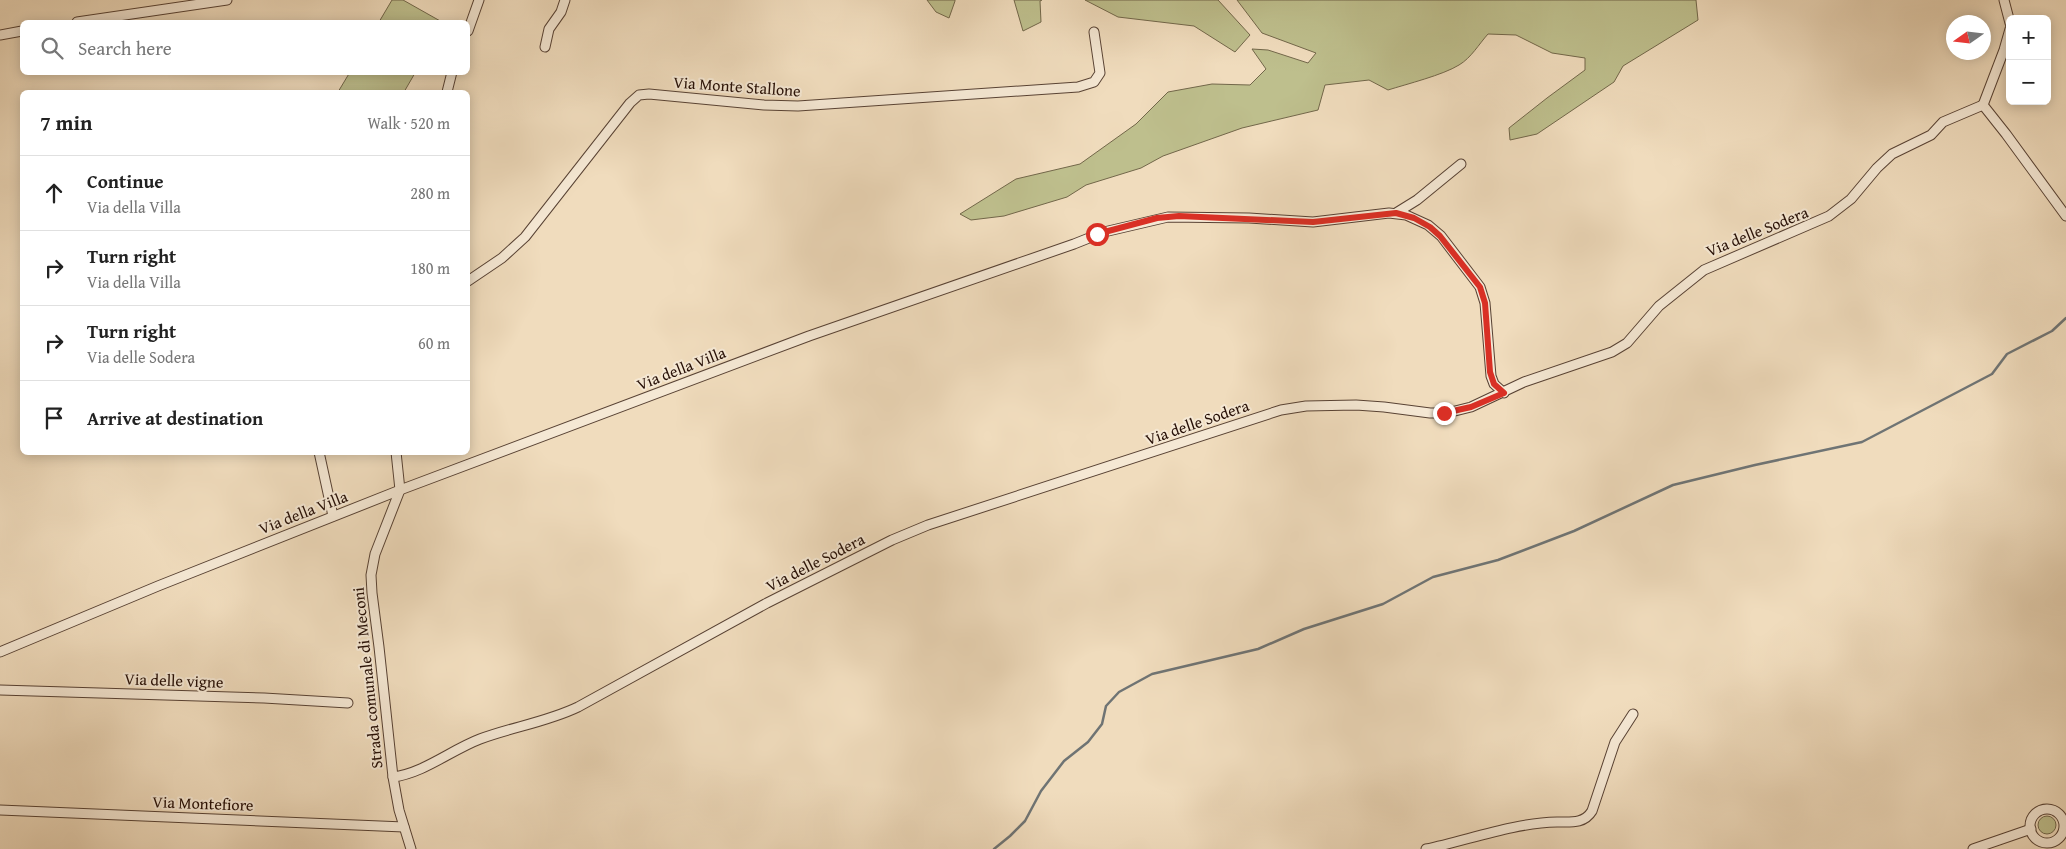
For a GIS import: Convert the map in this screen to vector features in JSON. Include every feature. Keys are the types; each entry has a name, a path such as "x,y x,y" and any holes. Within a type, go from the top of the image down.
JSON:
{"street":[{"path":"91,20 227,0"},
{"path":"470,25 479,0"},
{"path":"545,47 549,29 565,0"},
{"path":"2004,0 2008,15"},
{"path":"0,36 20,31"},
{"name":"Via Monte Stallone","path":"470,280 495,264 525,237 630,103 639,96 649,94 764,105 798,106 1082,86 1096,81 1100,73 1094,32"},
{"path":"2006,43 1983,105 2066,216"},
{"path":"448,90 451,75"},
{"name":"Via delle Sodera","path":"393,777 411,773 481,738 572,710 767,603 892,540 928,526 1281,410 1306,406 1365,406 1441,413 1471,407 1524,382 1609,352 1622,346 1668,298 1704,270 1829,216 1851,199 1877,168 1892,154 1931,135 1943,122 1983,105"},
{"name":"Via della Villa","path":"1396,213 1417,200 1461,164"},
{"name":"Via della Villa","path":"0,652 158,586 400,490 774,350 1104,232 1157,218 1179,216 1313,222 1396,213 1414,218 1435,231 1480,287 1485,303 1490,372 1494,384 1504,393"},
{"path":"320,455 333,516"},
{"path":"396,455 400,490"},
{"name":"Strada comunale di Meconi","path":"400,490 375,554 371,575 393,777 411,849"},
{"name":"Via delle vigne","path":"0,690 348,703"},
{"path":"1426,849 1524,826 1584,820 1592,811 1615,742 1633,714"},
{"path":"2045,809 2056,812 2064,819 2063,831 2052,846 2036,838 2031,829 2035,814 2045,809"},
{"name":"Via Montefiore","path":"0,810 404,827"},
{"path":"1974,849 2031,829"}],"green space":[{"path":"392,0 403,0 438,20 380,20"},
{"path":"927,0 955,0 949,18 936,12"},
{"path":"1014,0 1042,0 1040,1 1041,22 1023,31"},
{"path":"1085,0 1218,0 1250,35 1235,52 1194,26 1118,17"},
{"path":"1237,0 1696,0 1698,20 1623,66 1614,82 1537,134 1510,140 1509,128 1585,70 1585,58 1552,53 1516,35 1488,34 1463,62 1435,76 1388,90 1369,80 1325,85 1318,110 1242,128 1163,156 1141,168 1086,185 1067,197 1004,216 971,220 960,214 1016,179 1080,164 1136,124 1168,92 1212,84 1250,85 1266,69 1252,49 1268,50 1308,63 1316,53 1262,33"},
{"path":"348,75 414,75 405,90 339,90"},
{"path":"2043,816 2051,816 2056,821 2054,832 2043,834 2038,829 2038,821"}],"waterway":[{"path":"994,849 1025,821 1041,791 1064,761 1088,742 1102,724 1106,706 1119,692 1152,674 1258,649 1304,629 1383,604 1433,577 1498,560 1574,531 1673,485 1862,442 1992,374 2007,354 2052,331 2066,318"}],"route":[{"path":"1097,234 1157,218 1179,216 1313,222 1401,213 1414,218 1430,227 1440,236 1480,287 1485,303 1490,372 1494,384 1504,393 1471,407 1444,413"}]}
